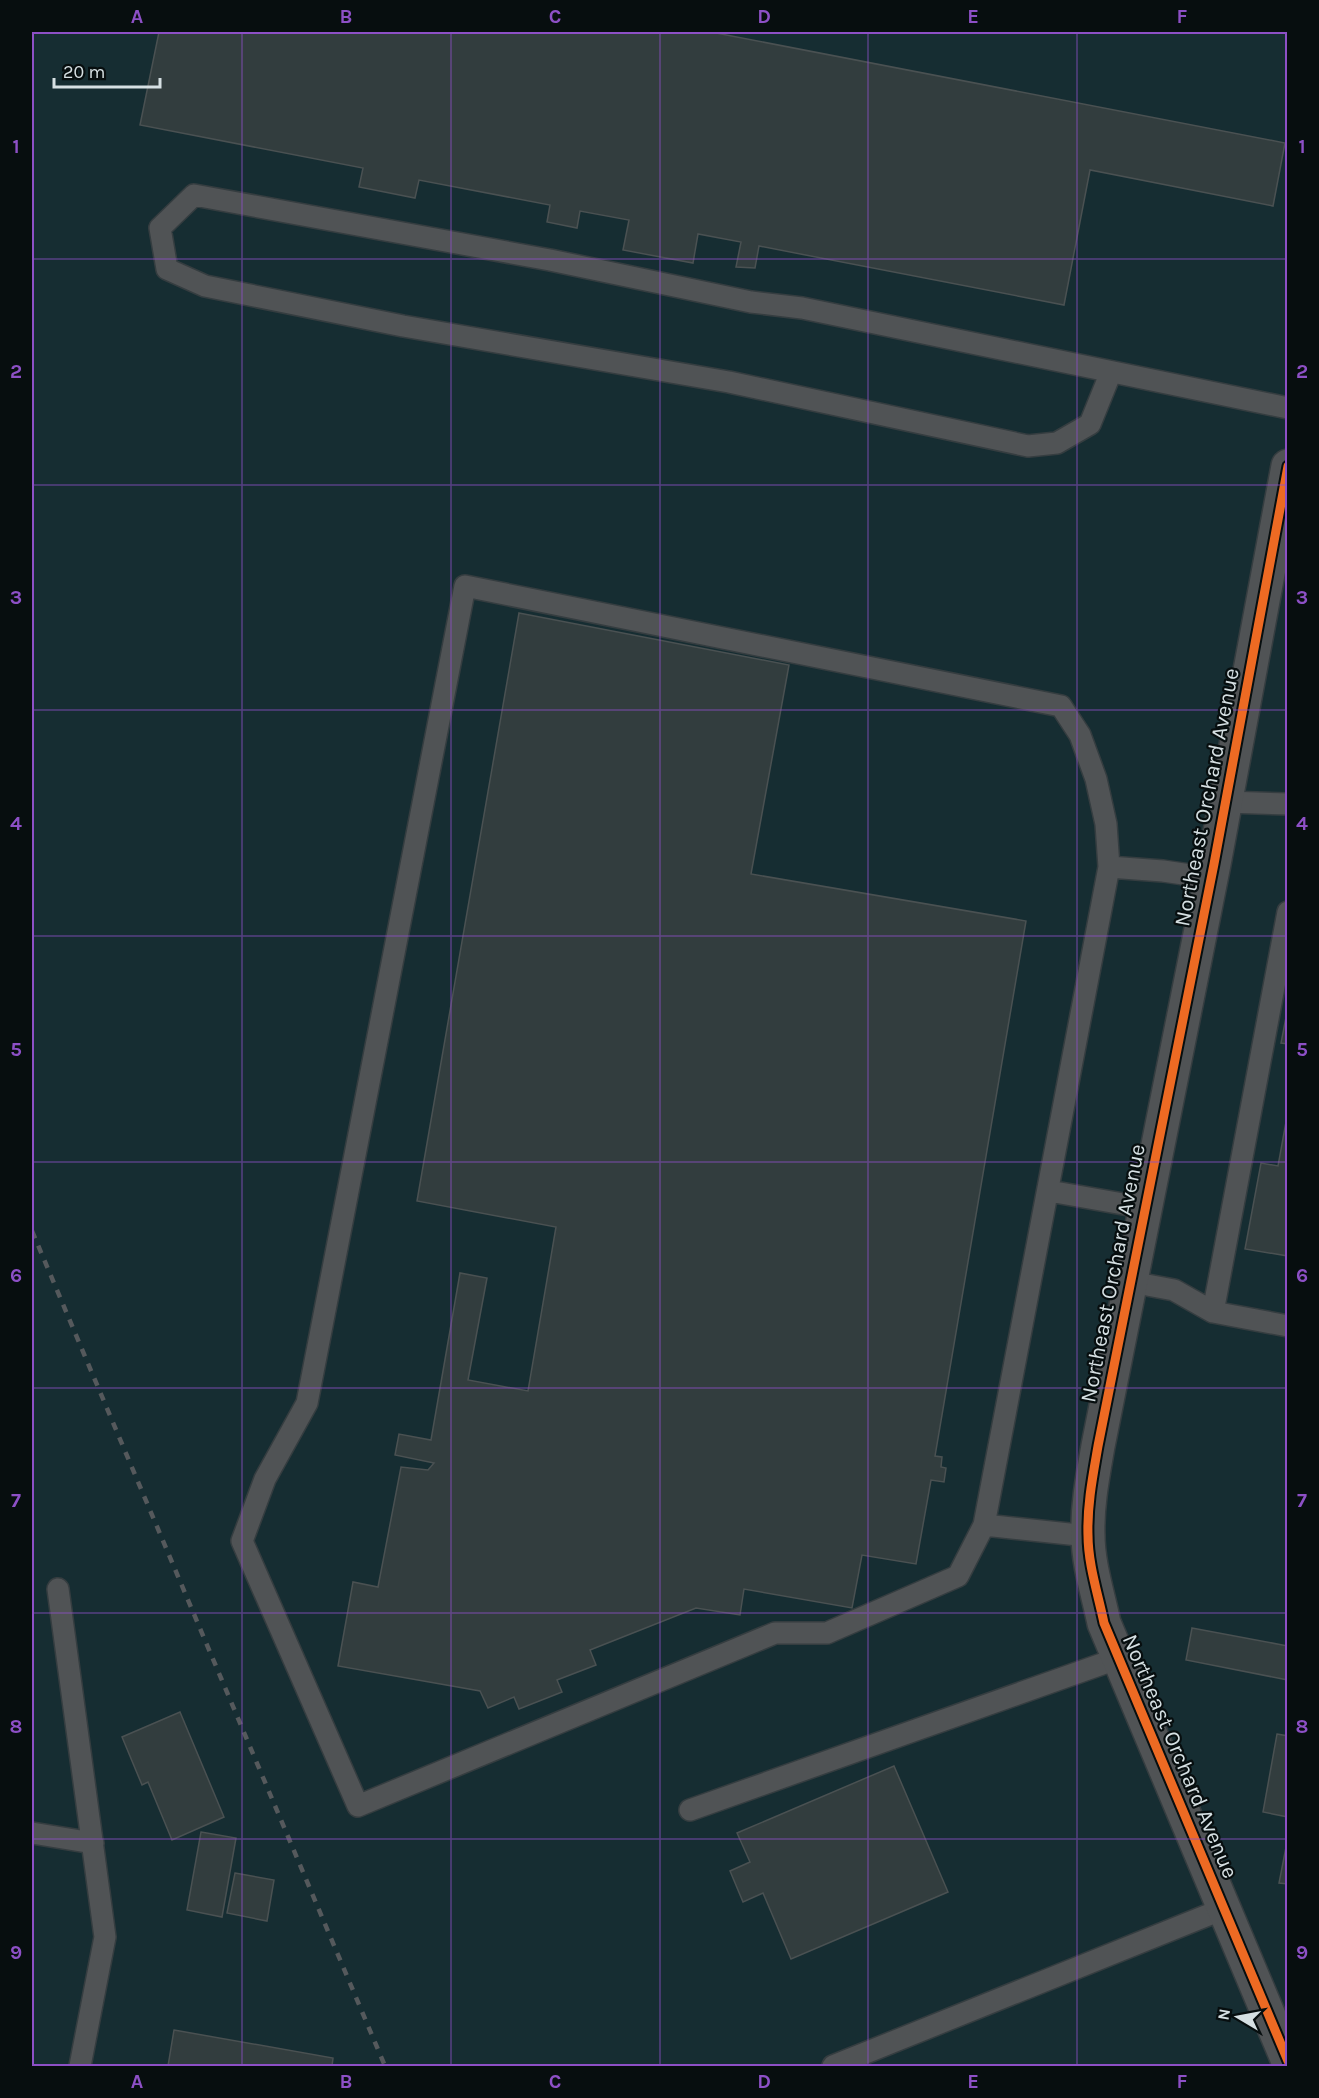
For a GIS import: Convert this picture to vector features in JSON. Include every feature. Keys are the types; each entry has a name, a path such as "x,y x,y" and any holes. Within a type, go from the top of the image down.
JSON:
{"street":[{"name":"Northeast Orchard Avenue","path":"1287,466 1226,802 1098,1446 1089,1503 1088,1536 1093,1577 1104,1623 1287,2061"}],"lane":[{"path":"1111,372 1090,424 1057,443 1028,446 729,382 403,326 205,285 166,269 160,228 194,195 550,260 751,302 801,308 1287,408"},
{"path":"465,586 1061,706 1080,735 1096,779 1106,824 1109,867 984,1526 958,1576 827,1633 775,1633 358,1806 242,1541 265,1479 307,1403 465,586"},
{"path":"1226,802 1287,804"},
{"path":"1109,867 1163,871 1211,878"},
{"path":"1213,1312 1287,912"},
{"path":"1049,1191 1146,1208"},
{"path":"1131,1282 1174,1290 1213,1312 1287,1326"},
{"path":"984,1526 1088,1536"},
{"path":"58,1589 105,1937 80,2067"},
{"path":"690,1810 1119,1658"},
{"path":"32,1833 93,1843"},
{"path":"832,2067 1223,1909"}],"shaded area":[{"path":"32,32 1287,32 1287,2066 32,2066"}],"building":[{"path":"159,32 711,32 1285,143 1273,206 1090,170 1064,305 759,246 755,268 736,267 741,242 698,234 693,263 623,250 629,220 580,211 577,228 547,222 550,205 419,180 415,198 359,187 363,168 140,125"},
{"path":"519,613 789,665 751,874 1026,921 935,1456 942,1457 941,1467 946,1468 944,1482 931,1480 916,1564 862,1555 852,1608 744,1589 740,1615 696,1608 590,1650 596,1665 557,1680 562,1692 519,1709 514,1697 488,1708 480,1691 338,1666 353,1582 378,1587 401,1467 428,1470 434,1463 395,1455 399,1434 431,1440 460,1273 487,1278 468,1380 528,1391 556,1227 417,1201"},
{"path":"1288,1007 1288,1044 1281,1043"},
{"path":"1288,1111 1288,1256 1245,1249 1261,1163 1278,1166"},
{"path":"1192,1628 1288,1646 1288,1680 1186,1660"},
{"path":"180,1712 224,1817 172,1840 148,1782 142,1785 122,1737"},
{"path":"1277,1734 1288,1736 1288,1817 1263,1812"},
{"path":"894,1766 948,1892 791,1959 763,1893 743,1902 730,1871 750,1862 737,1833"},
{"path":"201,1832 236,1838 222,1917 187,1910"},
{"path":"1288,1837 1288,1884 1279,1883"},
{"path":"235,1873 274,1880 267,1921 227,1913"},
{"path":"174,2030 333,2058 332,2066 168,2066"}],"railway":[{"path":"32,1231 385,2066"}],"cycle path":[{"path":"1288,466 1214,864 1098,1446 1088,1524 1088,1546 1104,1623 1288,2061"}]}
